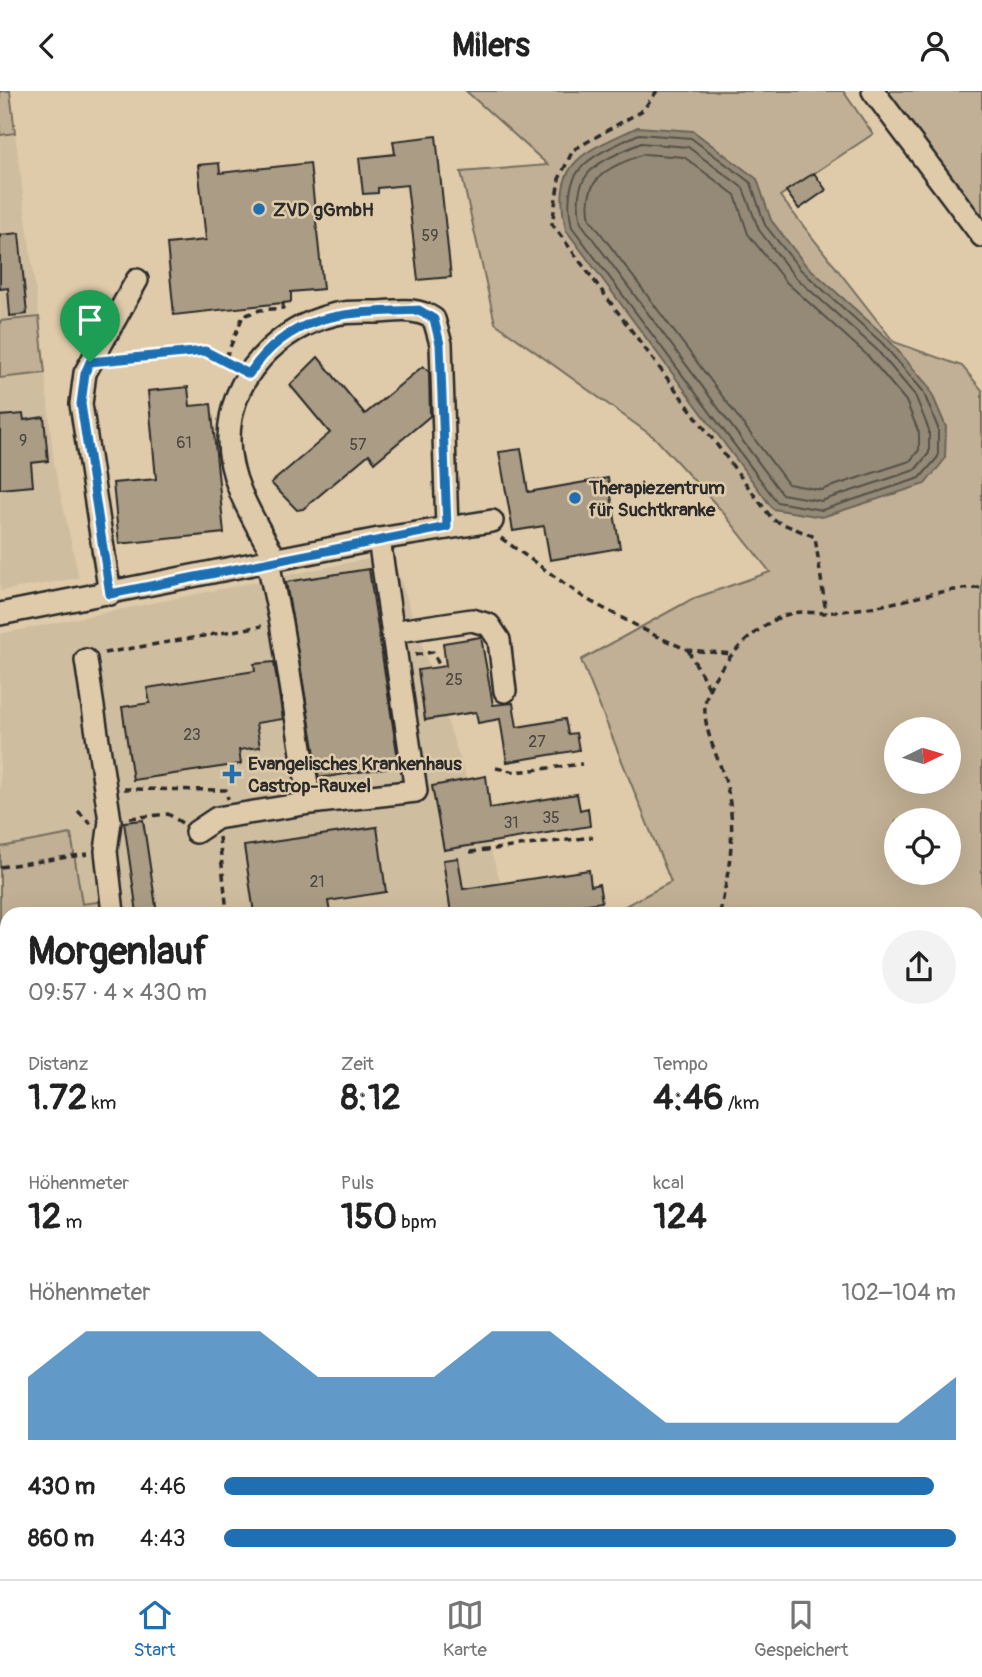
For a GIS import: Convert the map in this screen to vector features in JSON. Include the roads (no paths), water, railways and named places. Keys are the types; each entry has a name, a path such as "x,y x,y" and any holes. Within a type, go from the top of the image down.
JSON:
{"street":[{"path":"873,91 982,236"},
{"path":"110,594 81,404 85,373 90,362 137,281"},
{"path":"310,803 272,561 238,488 229,439 240,389 267,351 303,326 337,313 419,310 434,319 441,358 447,527"},
{"path":"0,614 379,539 492,521"},
{"path":"195,832 224,817 416,790 379,539"},
{"path":"392,632 472,620 489,625 499,640 505,691"},
{"path":"94,657 110,821 107,851 112,907"}],"water":[{"path":"638,127 693,131 757,179 771,220 805,264 887,338 929,387 946,427 945,459 925,484 822,517 773,509 566,230 563,188 576,162 601,144"}],"place":[{"name":"ZVD gGmbH","path":"259,209"},
{"name":"Therapiezentrum für Suchtkranke","path":"575,498"},
{"name":"Evangelisches Krankenhaus Castrop-Rauxel","path":"232,774"}]}
